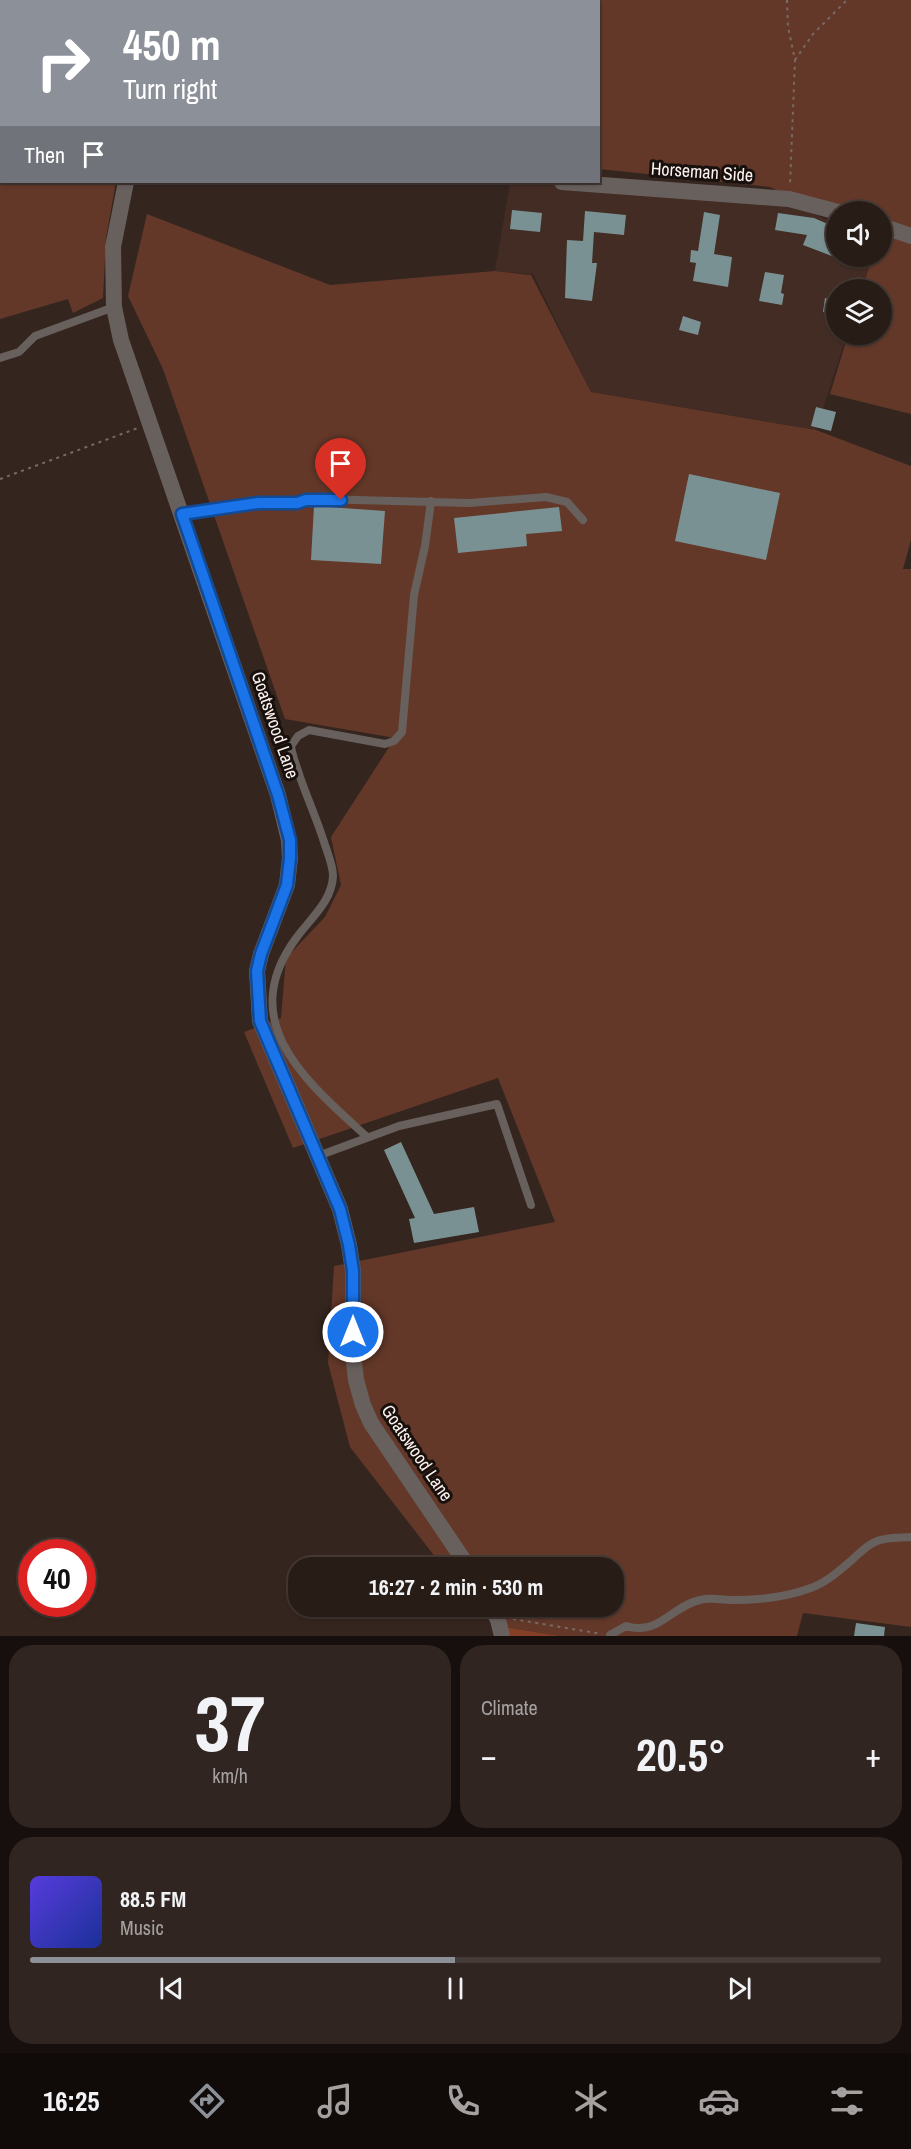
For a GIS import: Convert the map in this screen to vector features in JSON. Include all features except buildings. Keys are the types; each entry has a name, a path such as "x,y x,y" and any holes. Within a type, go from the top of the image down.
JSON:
{"street":[{"name":"Goatswood Lane","path":"126,183 113,247 114,307 121,340 278,795 290,840 287,885 261,954 257,971 260,1021 340,1209 353,1271 353,1353 356,1380 363,1405 371,1423 462,1557"},
{"name":"Horseman Side","path":"575,183 789,199 826,209"},
{"path":"892,229 911,236"}],"lane":[{"path":"0,358 19,352 35,336 114,307"},
{"path":"182,514 258,503 297,503 318,499 469,503 546,497 567,502 583,520"},
{"path":"367,1137 322,1096 300,1070 280,1035 272,1008 271,995 277,969 285,954 328,897 333,879 327,851 291,746 298,736 309,730 385,744 394,741 402,732 414,595 425,546 431,501"},
{"path":"318,1156 399,1126 496,1104 531,1205"},
{"path":"610,1635 626,1626 638,1630 648,1629 688,1604 700,1600 783,1598 829,1580 876,1541 911,1537"}],"path":[{"path":"787,0 788,27 795,60 789,199"},
{"path":"795,60 813,34 847,0"},
{"path":"0,480 150,423"},
{"path":"497,1621 519,1619 610,1635"}],"shaded area":[{"path":"600,0 911,0 911,414 830,394 845,345 892,345 892,279 865,279 869,267 892,267 892,201 826,201 826,215 770,187 600,169"},
{"path":"0,183 116,183 106,238 103,298 73,313 68,299 0,319"},
{"path":"510,183 771,195 826,219 826,267 869,267 864,279 826,279 826,345 844,345 816,430 591,392 533,274 495,271"},
{"path":"147,214 330,285 495,271 531,275 591,392 816,430 911,466 911,540 903,569 911,569 911,1627 803,1613 797,1636 560,1636 505,1627 502,1617 624,1617 624,1557 435,1557 350,1447 328,1363 334,1266 555,1222 498,1078 293,1148 244,1032 281,1018 286,958 325,917 341,885 331,837 395,738 285,719 163,369 128,296"},
{"path":"505,1627 560,1636 508,1636"}],"route":[{"path":"341,500 318,499 297,503 258,503 182,514 278,795 290,840 287,885 261,954 257,971 260,1021 340,1209 353,1271 353,1332"}]}
